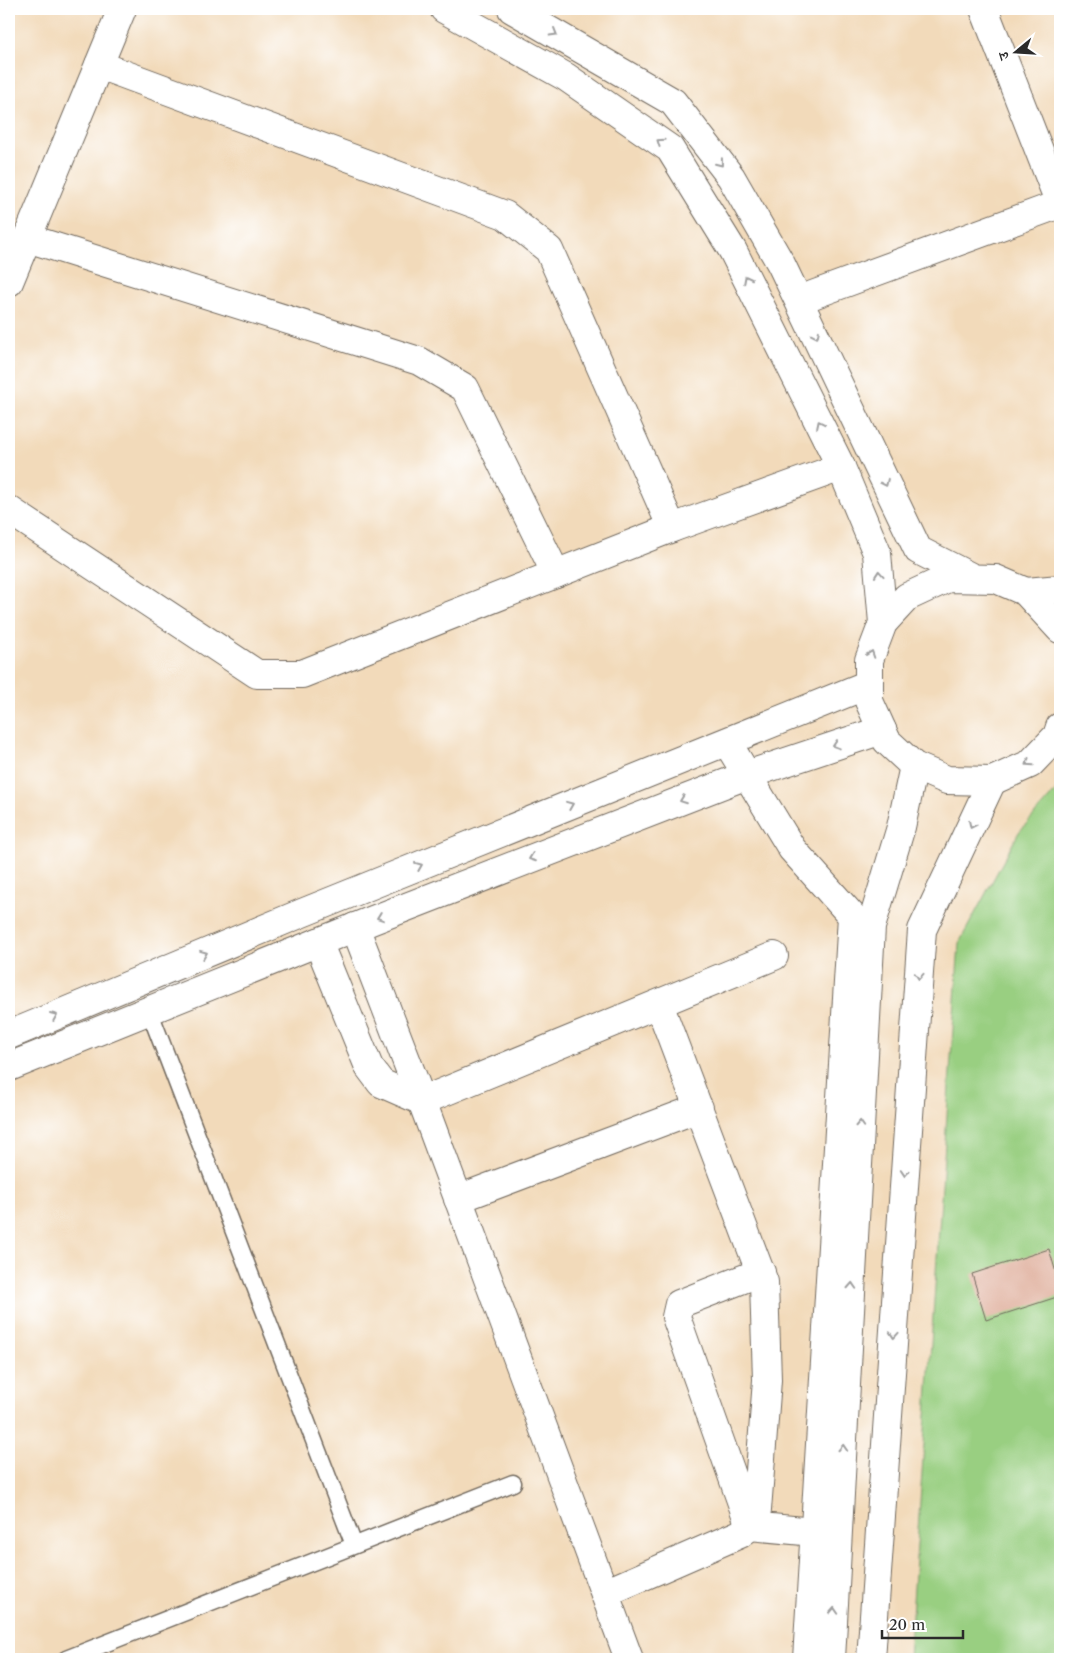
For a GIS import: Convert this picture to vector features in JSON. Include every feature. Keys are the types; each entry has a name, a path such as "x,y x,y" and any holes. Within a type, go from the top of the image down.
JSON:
{"street":[{"path":"9,282 122,9"},
{"path":"444,9 566,77 670,149 733,251 841,466 877,553 883,623"},
{"path":"512,9 673,102 731,177 781,264 918,550 973,578"},
{"path":"799,300 1060,204 984,9"},
{"path":"99,65 506,215 549,250 672,528"},
{"path":"27,238 419,362 465,388 556,574"},
{"path":"9,510 256,674 302,674 672,528 841,466"},
{"path":"1060,629 1026,592 996,579 948,578 907,597 883,623 869,660 869,701 887,741 914,766 947,780 992,780 1030,764 1057,736 1060,727"},
{"path":"1026,592 1060,590"},
{"path":"9,1035 869,684"},
{"path":"9,1067 355,927 747,775 882,730"},
{"path":"727,742 792,849 852,916 807,1659"},
{"path":"831,1659 871,927 901,827 914,766"},
{"path":"871,1659 922,930 992,780"},
{"path":"459,850 472,882"},
{"path":"355,927 422,1101 629,1659"},
{"path":"318,942 369,1067 381,1083 422,1101 774,956"},
{"path":"605,1593 740,1534 750,1526 757,1510 767,1380 764,1282 660,1004"},
{"path":"458,1200 699,1108"},
{"path":"750,1526 676,1317 679,1304 761,1272"},
{"path":"750,1526 814,1532"}],"lane":[{"path":"149,1010 354,1545"},
{"path":"66,1659 513,1483"}],"green space":[{"path":"1060,786 1060,1659 909,1659 959,943 1019,832"}],"building":[{"path":"1049,1249 1060,1286 1060,1296 986,1320 972,1274"}]}
